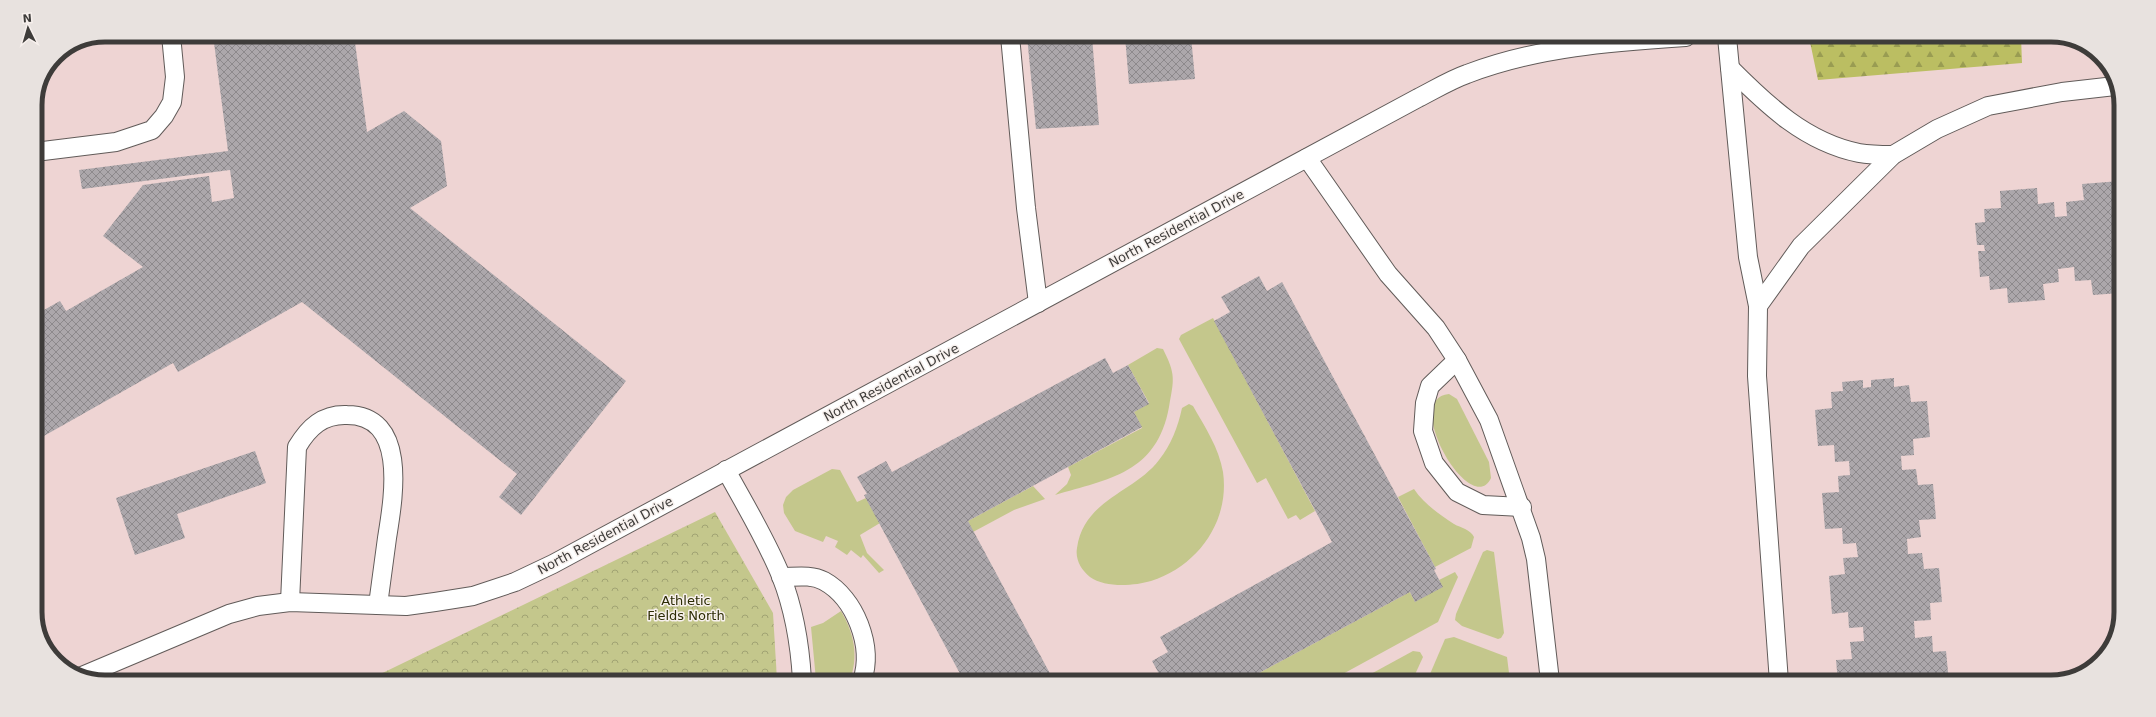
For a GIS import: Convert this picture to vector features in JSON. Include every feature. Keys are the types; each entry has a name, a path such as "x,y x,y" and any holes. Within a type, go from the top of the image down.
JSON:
{"lane":[{"path":"42,151 116,142 152,130 164,116 172,102 175,77 172,42"},
{"path":"1011,42 1026,208 1038,303"},
{"name":"North Residential Drive","path":"89,673 229,614 258,606 290,602 406,606 473,596 515,582 560,560 1418,98 1467,74 1520,58 1577,46 1625,42"},
{"path":"1727,42 1748,257 1758,306 1756,376 1778,675"},
{"path":"1730,68 1770,108 1805,132 1841,148 1861,153 1893,155"},
{"path":"1758,306 1801,246 1893,155 1937,129 1988,106 2062,92 2111,86"},
{"path":"1307,158 1388,274 1436,328 1457,360 1489,420 1522,507 1536,559 1549,675"},
{"path":"1457,360 1430,386 1425,403 1423,432 1434,463 1457,492 1483,506 1522,507"},
{"path":"290,602 297,447 307,431 321,421 338,414 357,415 375,424 387,439 393,462 395,488 378,604"},
{"path":"726,470 767,546 781,577 791,608 800,649 802,675"},
{"path":"781,577 810,576 823,580 838,590 848,602 863,635 864,657 862,675"}],"shaded area":[{"path":"2051,42 2067,44 2086,53 2101,67 2109,81 2114,101 2114,612 2112,628 2103,647 2089,662 2071,672 2051,675 105,675 89,673 70,664 55,650 45,632 42,616 42,105 43,93 53,70 70,53 93,43"}],"green space":[{"path":"1810,42 2021,42 2022,63 1818,80"},
{"path":"1213,318 1315,511 1300,520 1296,515 1288,519 1266,478 1257,483 1179,339 1181,335"},
{"path":"1157,348 1163,349 1172,371 1173,383 1163,429 1154,446 1142,460 1128,470 1112,478 1055,495 1067,484 1071,475 1068,467 1142,428 1134,412 1149,403 1128,365"},
{"path":"1449,394 1457,399 1489,462 1491,478 1481,487 1469,483 1456,471 1444,453 1435,433 1432,415 1436,400"},
{"path":"1189,404 1193,406 1207,430 1221,463 1224,490 1221,508 1216,524 1196,553 1183,565 1168,574 1151,581 1128,585 1096,581 1084,571 1079,564 1077,556 1077,548 1082,532 1089,518 1099,507 1137,481 1159,460 1174,436 1182,408"},
{"path":"832,469 840,470 857,502 866,498 880,523 860,535 867,553 884,570 879,573 863,555 861,558 851,550 847,555 835,547 838,541 826,536 823,542 795,531 784,513 783,505 786,497 793,490"},
{"path":"1033,486 1045,499 1014,510 973,532 968,521"},
{"path":"1414,489 1427,504 1437,512 1454,524 1468,530 1472,534 1474,537 1471,548 1435,567 1398,497"},
{"name":"Athletic Fields North","path":"715,512 773,613 777,675 378,675"},
{"path":"1487,550 1494,552 1504,633 1501,638 1498,639 1462,626 1455,620 1456,614 1483,552"},
{"path":"1455,572 1458,577 1438,622 1341,675 1255,675 1410,592 1415,602 1439,580"},
{"path":"841,611 849,628 854,645 855,653 852,675 816,675 811,627 823,623"},
{"path":"1454,637 1507,657 1509,675 1430,675 1445,639"},
{"path":"1413,651 1420,652 1423,657 1415,675 1369,675"}],"building":[{"path":"214,42 355,42 367,132 404,111 441,141 447,186 410,208 626,381 521,515 499,497 517,474 302,302 178,372 173,363 42,437 42,311 60,301 66,311 143,267 103,236 143,185 209,176 212,202 234,198 230,170 82,189 79,170 228,151"},
{"path":"1028,42 1092,42 1099,125 1036,129"},
{"path":"1126,42 1192,42 1195,79 1129,84"},
{"path":"2114,181 2114,293 2093,295 2091,280 2075,281 2074,267 2058,269 2059,282 2043,284 2045,300 2008,303 2007,288 1990,290 1989,276 1980,277 1978,251 1985,251 1984,245 1977,245 1975,223 1985,222 1984,209 2001,208 2000,191 2037,188 2038,204 2054,202 2055,217 2067,216 2066,202 2084,200 2082,184"},
{"path":"1259,276 1267,291 1282,282 1435,567 1436,569 1434,570 1443,587 1415,602 1410,592 1255,675 1160,675 1152,661 1168,652 1160,637 1332,542 1214,321 1230,312 1221,297"},
{"path":"1105,358 1113,373 1128,365 1149,404 1134,412 1142,427 968,521 1051,675 961,675 864,495 867,494 857,477 886,461 892,472"},
{"path":"1894,378 1894,387 1909,385 1911,402 1927,401 1930,437 1913,439 1914,455 1901,456 1902,470 1916,469 1918,485 1933,484 1936,519 1919,520 1921,537 1907,539 1908,554 1922,553 1924,569 1939,568 1942,602 1930,603 1931,620 1914,621 1915,638 1932,636 1933,652 1946,651 1948,675 1837,675 1836,660 1852,659 1850,642 1864,641 1863,627 1849,628 1848,612 1832,614 1829,576 1845,574 1843,558 1858,557 1856,543 1843,544 1842,528 1825,529 1822,493 1839,492 1838,476 1850,475 1849,461 1835,462 1834,445 1818,446 1815,410 1832,408 1831,392 1843,391 1842,382 1863,380 1863,388 1871,387 1871,380"},
{"path":"255,451 266,483 177,514 185,538 135,555 116,498"}]}
